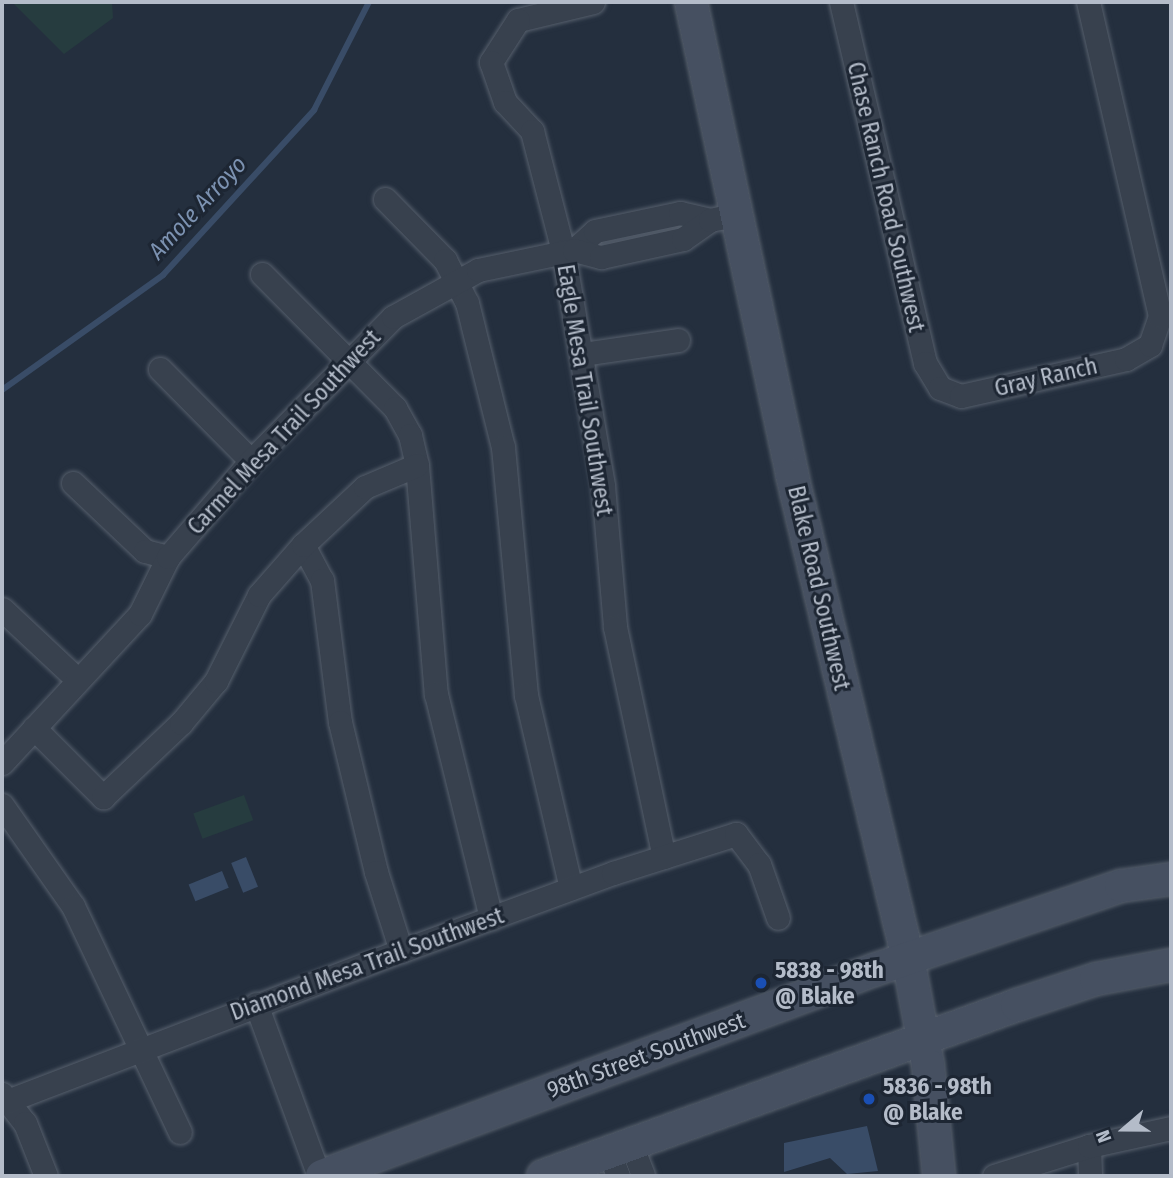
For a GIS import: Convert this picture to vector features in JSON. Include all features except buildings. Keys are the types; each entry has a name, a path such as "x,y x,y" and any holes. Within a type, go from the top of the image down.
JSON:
{"main road":[{"name":"Blake Road Southwest","path":"691,2 722,218 908,958 923,1037 939,1176"},
{"name":"98th Street Southwest","path":"320,1176 908,958 1121,886 1171,879"},
{"path":"543,1176 620,1158 923,1037 1096,979 1171,965"}],"street":[{"name":"Eagle Mesa Trail Southwest","path":"593,2 518,20 491,62 505,102 532,131 569,251 603,486 615,627 664,857"},
{"name":"Chase Ranch Road Southwest","path":"841,2 925,363 940,388"},
{"name":"Gray Ranch","path":"940,388 961,396 1126,359 1150,345 1160,316 1088,2"},
{"path":"385,199 445,260 467,303 503,447 526,695 571,888"},
{"name":"Carmel Mesa Trail Southwest","path":"569,251 595,231 632,223 680,213 722,218"},
{"name":"Carmel Mesa Trail Southwest","path":"2,763 140,614 168,557 251,461 393,317 478,270 569,251 601,257 683,239 722,218"},
{"path":"632,223 638,249"},
{"path":"262,274 395,408 410,435 417,465 436,694 491,918"},
{"path":"583,354 678,340"},
{"path":"160,369 251,461"},
{"path":"34,728 103,797 181,723 216,681 259,595 303,545 365,487 417,465"},
{"path":"73,483 145,551 168,557"},
{"path":"303,545 321,580 340,722 376,872 401,951"},
{"path":"2,609 78,680"},
{"path":"2,805 73,906 138,1050 180,1132"},
{"name":"Diamond Mesa Trail Southwest","path":"3,1100 571,888 736,834 759,864 778,918"},
{"path":"256,1004 320,1176"},
{"path":"3,1100 25,1123 46,1176"},
{"path":"994,1176 1089,1146 1171,1128"},
{"path":"1089,1146 1090,1176"},
{"path":"620,1158 643,1176"}],"green space":[{"path":"12,2 112,2 113,18 64,54"},
{"path":"244,795 253,820 202,839 193,813"}],"water":[{"path":"246,857 258,887 243,893 231,863"},
{"path":"222,871 229,888 195,901 189,884"},
{"path":"867,1126 878,1171 847,1174 830,1158 784,1172 784,1143"}],"waterway":[{"name":"Amole Arroyo","path":"2,390 163,275 314,110 369,2"}],"place":[{"name":"5838 - 98th @ Blake","path":"761,983"},
{"name":"5836 - 98th @ Blake","path":"869,1099"}]}
